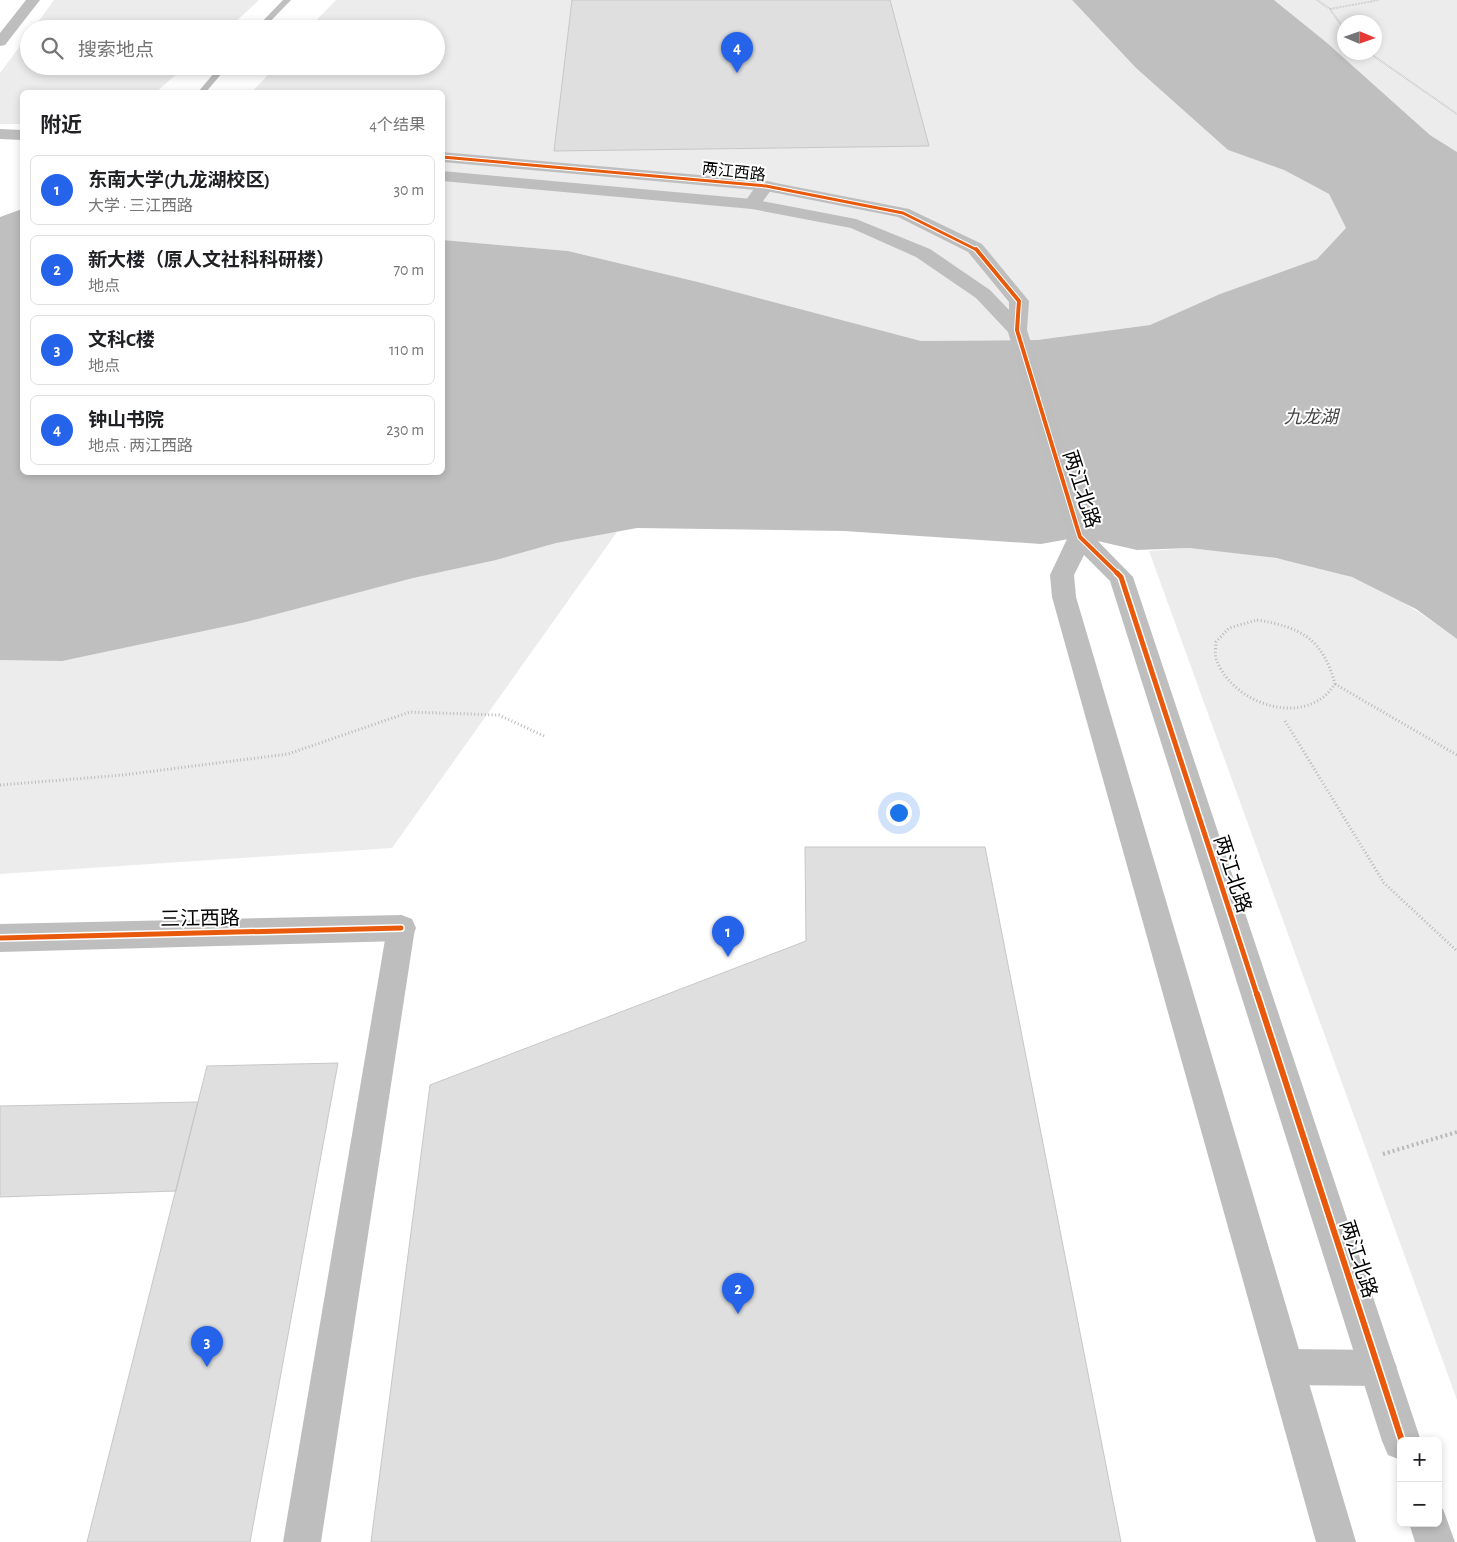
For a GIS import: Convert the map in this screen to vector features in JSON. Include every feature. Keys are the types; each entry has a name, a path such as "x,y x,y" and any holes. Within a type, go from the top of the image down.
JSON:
{"street":[{"path":"0,134 20,135"},
{"path":"0,150 20,150"},
{"name":"两江西路","path":"445,156 766,186 903,213 975,248 1019,301 1017,330"},
{"name":"两江西路","path":"445,176 752,204 856,224 924,253 983,294 1017,330"},
{"name":"两江北路","path":"1017,330 1080,538 1121,577 1401,1437"},
{"name":"两江北路","path":"1080,538 1062,575 1064,597 1288,1368 1336,1542"},
{"name":"三江西路","path":"0,938 401,928"},
{"path":"1430,1527 1435,1542"}],"lane":[{"path":"0,42 33,0"},
{"path":"752,204 766,186"},
{"path":"302,1542 401,928"},
{"path":"1288,1368 1379,1368"}],"path":[{"path":"1317,0 1330,9 1337,19"},
{"path":"1330,9 1379,0"},
{"path":"1379,60 1457,114"},
{"path":"1335,684 1321,700 1304,706 1284,708 1266,704 1246,696 1229,683 1218,669 1214,650 1219,636 1230,627 1258,620 1278,623 1298,630 1315,641 1327,655 1335,684 1457,756"},
{"path":"0,785 123,775 288,754 410,712 499,715 544,736"},
{"path":"1285,721 1384,884 1457,951"},
{"path":"1383,1154 1457,1132"}],"shaded area":[{"path":"54,0 259,0 238,20 40,20"},
{"path":"336,0 1072,0 1136,68 1228,150 1284,170 1329,194 1346,228 1317,259 1220,294 1150,325 1037,340 920,341 698,282 568,251 445,240 445,90 254,90 268,75 445,75 445,20 317,20"},
{"path":"1274,0 1457,0 1457,152 1430,135 1346,60 1382,60 1382,15 1337,15 1337,52"},
{"path":"20,46 20,75 176,75 158,90 20,90 20,124 0,124 0,73"},
{"path":"617,532 392,848 0,874 0,538"},
{"path":"1189,548 1292,561 1351,577 1393,596 1457,639 1457,1400 1149,551"}],"water":[{"name":"九龙湖","path":"1072,0 1274,0 1337,52 1337,60 1346,60 1430,135 1457,152 1457,639 1416,609 1352,577 1276,558 1189,548 1137,550 1080,537 1041,544 844,531 637,528 556,543 496,560 413,578 246,622 62,661 0,660 0,217 20,210 20,475 445,475 445,240 568,251 698,282 921,341 1037,340 1150,325 1220,294 1317,259 1346,228 1329,194 1284,170 1228,150 1136,68"}],"building":[{"path":"572,0 890,0 929,146 554,151"},
{"path":"805,847 985,847 1121,1542 371,1542 430,1085 806,941"},
{"path":"338,1063 250,1542 87,1542 207,1066"},
{"path":"198,1102 176,1191 0,1197 0,1106"}],"waterway":[{"path":"268,20 287,0"},
{"path":"204,90 216,75"}],"cycle path":[{"path":"445,157 766,186 903,213 975,248 1019,301 1017,330 1080,537 1121,577 1401,1437"},
{"path":"0,938 401,928"}],"place":[{"name":"钟山书院","path":"737,73"},
{"name":"东南大学(九龙湖校区)","path":"728,957"},
{"name":"新大楼（原人文社科科研楼）","path":"738,1314"},
{"name":"文科C楼","path":"207,1367"}]}
